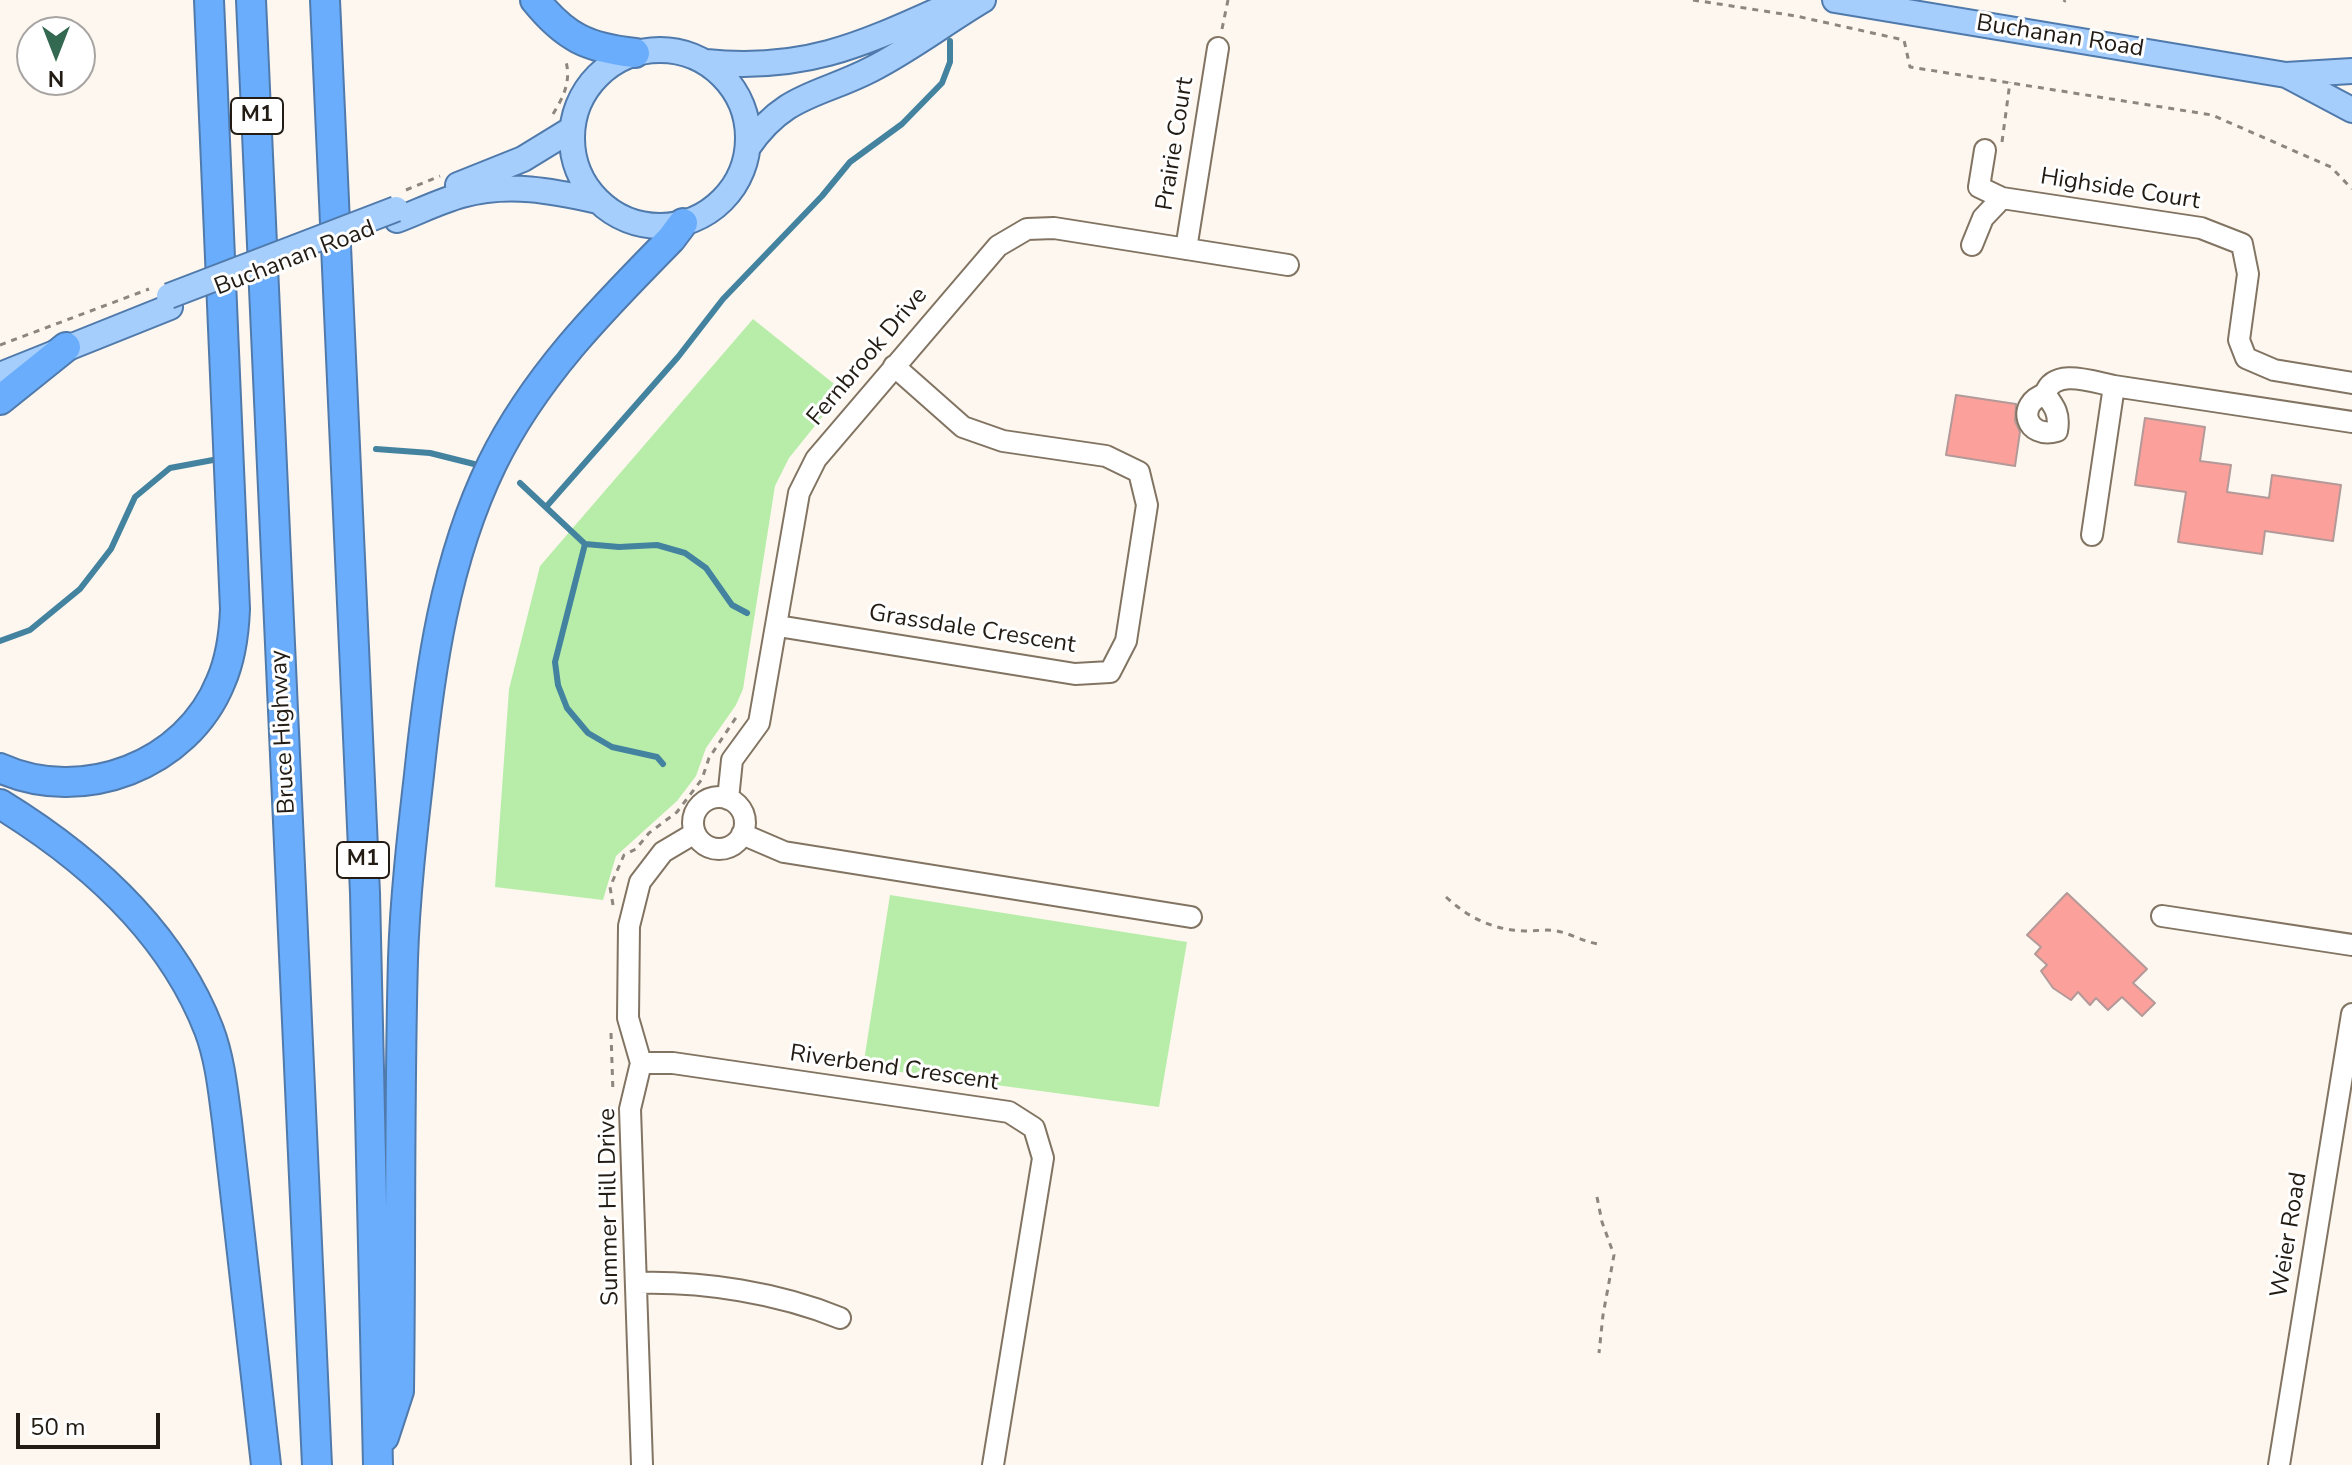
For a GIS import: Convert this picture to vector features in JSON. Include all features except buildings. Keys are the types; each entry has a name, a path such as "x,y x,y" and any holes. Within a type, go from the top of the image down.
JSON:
{"highway":[{"path":"0,768 30,778 62,782 107,778 135,769 181,739 202,715 222,681 230,656 235,609 209,0"},
{"name":"Bruce Highway","path":"251,0 317,1465"},
{"name":"M1","path":"325,0 365,893 378,1461"},
{"path":"535,0 562,30 578,40 596,47 635,53"},
{"path":"378,1461 399,1391 406,913 423,734 437,639 455,561 476,498 492,463 532,395 581,332 683,223"},
{"path":"0,400 66,347"},
{"path":"0,804 70,851 134,911 165,950 189,988 210,1032 222,1079 266,1465"}],"main road":[{"path":"706,62 725,78 740,99 748,122 748,147 740,176 729,193 706,213 683,223 657,226 631,221 598,201 584,183 562,122 592,82 611,64 635,53 671,50 706,62 774,64 821,57 889,34 962,0"},
{"path":"748,147 764,126 786,107 871,70 983,0"},
{"name":"Buchanan Road","path":"1835,0 2286,75 2352,71"},
{"name":"Buchanan Road","path":"2286,75 2352,110"},
{"name":"Buchanan Road","path":"0,361 523,159 562,122"},
{"name":"Buchanan Road","path":"396,208 506,188 550,190 598,201"},
{"name":"Buchanan Road","path":"0,375 66,347 165,297"}],"street":[{"name":"Prairie Court","path":"1186,249 1218,48"},
{"path":"1972,245 1983,218 2002,198 1979,187 1985,150"},
{"name":"Highside Court","path":"2002,198 2201,228 2242,244 2248,274 2239,340 2246,358 2274,370 2352,383"},
{"name":"Fernbrook Drive","path":"728,799 732,760 759,723 799,493 816,459 998,246 1027,229 1054,228 1288,265"},
{"name":"Grassdale Crescent","path":"778,626 1075,674 1110,672 1126,641 1147,505 1139,472 1106,456 1003,441 963,427 894,366"},
{"path":"2045,394 2055,379 2076,379 2352,422"},
{"path":"2092,535 2114,386"},
{"path":"712,798 728,799 736,803 744,814 742,834 727,847 718,849 702,842 695,833 694,815 698,807 712,798"},
{"name":"Summer Hill Drive","path":"642,1465 630,1109 641,1063 628,1018 629,926 640,882 663,852 695,833"},
{"path":"742,834 784,852 1191,917"},
{"path":"2162,916 2352,945"},
{"name":"Weier Road","path":"2279,1465 2352,1014"},
{"name":"Riverbend Crescent","path":"641,1063 673,1063 1009,1112 1034,1128 1043,1158 993,1465"},
{"path":"637,1283 679,1282 804,1303 840,1318"}],"path":[{"path":"1218,48 1228,0"},
{"path":"1693,0 1796,16 1904,40 1910,67 2212,115 2331,167 2352,189"},
{"path":"562,30 553,42 566,59 568,80 562,122"},
{"path":"396,208 448,173"},
{"path":"0,345 165,297"},
{"path":"613,905 610,887 624,855 636,849 649,833 677,812 702,779 709,758 743,707"},
{"path":"1446,897 1465,914 1494,926 1523,931 1557,931 1599,944"},
{"path":"611,1028 613,1106"},
{"path":"1597,1197 1614,1255 1599,1353"}],"green space":[{"path":"753,319 843,391 789,458 775,486 743,689 736,705 706,748 696,776 677,801 616,856 603,900 495,887 509,689 540,566"},
{"path":"890,895 1187,942 1159,1107 863,1067"}],"waterway":[{"path":"546,507 678,357 723,299 822,196 850,162 902,124 942,83 950,62 950,41"},
{"path":"376,449 430,453 482,466"},
{"path":"0,641 30,630 80,589 111,549 135,497 170,468 213,460"},
{"path":"520,483 585,544 619,547 657,545 685,553 706,568 732,605 747,613"},
{"path":"585,544 555,662 558,685 567,708 588,733 612,747 657,757 663,764"}]}
